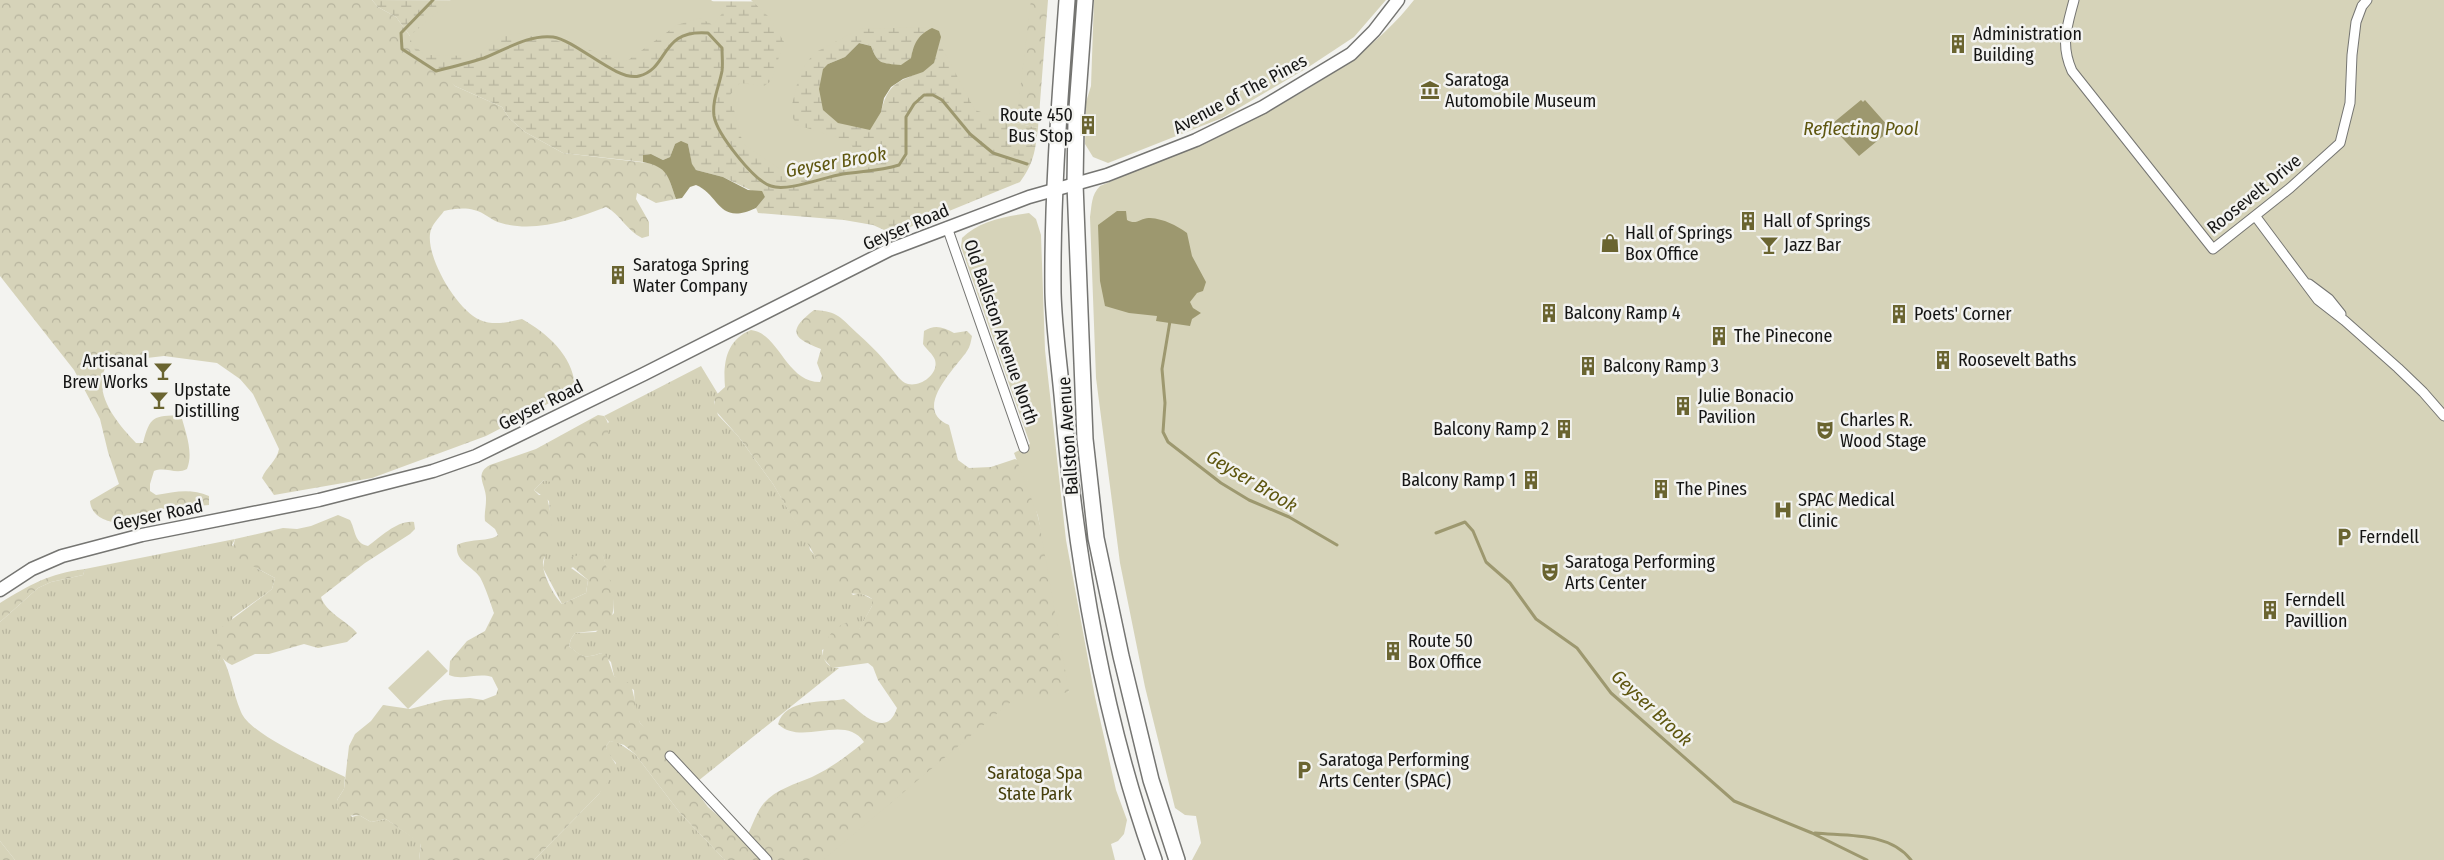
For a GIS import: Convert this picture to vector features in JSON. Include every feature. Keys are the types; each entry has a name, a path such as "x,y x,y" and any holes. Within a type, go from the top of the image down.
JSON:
{"highway":[{"name":"Ballston Avenue","path":"1067,0 1057,139 1053,294 1069,474 1088,604 1106,686 1138,814 1154,860"},
{"name":"Ballston Avenue","path":"1085,0 1076,122 1075,184 1085,439 1096,538 1138,730 1151,780 1177,860"}],"street":[{"name":"Avenue of The Pines","path":"1075,184 1107,175 1196,140 1263,107 1351,54 1374,31 1398,0"},
{"name":"Roosevelt Drive","path":"2074,0 2064,40 2066,58 2072,71 2213,249 2256,217 2340,143 2350,103 2352,55 2356,22 2362,6 2367,0"},
{"name":"Geyser Road","path":"0,590 32,569 62,556 142,535 319,500 432,471 476,456 889,250 947,227 1075,184"},
{"path":"2256,217 2306,281 2329,299 2345,320 2423,392 2444,416"},
{"name":"Old Ballston Avenue North","path":"947,227 1024,448"},
{"path":"670,756 767,860"}],"green space":[{"path":"0,0 372,0 378,7 396,17 410,36 455,86 502,107 509,118 525,132 563,153 656,164 667,173 676,199 656,203 637,193 636,199 649,222 649,236 642,238 636,235 606,207 568,220 528,226 514,226 501,223 470,209 444,211 432,228 430,244 438,270 453,295 462,306 480,320 496,323 522,319 540,331 564,355 573,374 575,385 561,397 486,436 372,478 274,495 262,478 279,449 253,394 240,379 217,363 164,356 121,361 106,366 102,377 104,397 114,417 136,443 143,443 148,427 154,419 164,416 181,415 187,435 190,456 187,469 183,471 162,469 154,471 150,491 156,495 189,491 209,496 209,505 162,509 120,523 110,521 100,517 93,511 90,501 119,484 108,452 100,419 74,370 0,276"},
{"path":"372,0 916,2 1012,122 1038,128 1035,150 1031,163 1020,182 893,234 873,225 844,220 758,213 756,208 765,197 723,177 696,170 692,165 688,144 675,144 670,157 663,160 651,154 643,155 643,162 563,153 525,132 509,118 502,107 455,86 423,61 410,43 410,36 396,17 378,7","holes":["859,43 871,46 879,60 901,66 911,58 914,45 936,49 934,63 925,70 901,81 889,91 881,112 828,64 845,57"]},
{"path":"451,0 711,0 724,11 713,25 700,18 677,25 627,61 530,33 505,35 472,56 425,55 412,44 412,34"},
{"path":"751,0 1031,0 1016,124 975,110 931,27 860,29 814,53 800,72 790,113 797,125 849,141 860,159 780,169 743,144 730,95 740,83 764,86 771,81 784,42 769,17"},
{"path":"848,0 1048,0 1038,128 1012,122"},
{"path":"1094,0 1386,0 1354,37 1307,68 1222,118 1108,163 1093,157 1085,144 1086,102 1091,86"},
{"path":"1414,0 2444,0 2444,860 1192,860 1201,843 1196,816 1185,815 1175,808 1145,687 1120,563 1096,378 1090,217 1092,200 1100,186 1226,132 1311,87 1350,61 1385,32"},
{"name":"Saratoga Spa State Park","path":"1029,213 1036,219 1041,235 1045,350 1066,540 1095,697 1116,790 1127,820 1124,834 1118,841 1111,844 1115,860 823,860 1012,701 1069,692 1038,516 1014,453 1030,444 961,247 962,238 984,223"},
{"path":"814,310 829,312 843,319 877,352 900,379 908,384 918,383 928,378 932,375 936,365 933,356 923,344 924,331 939,327 954,333 967,331 972,336 968,349 940,388 935,399 934,409 938,418 949,425 958,460 969,468 991,467 1015,459 1021,462 1034,501 1079,682 890,860 725,860 680,813 635,754 624,745 610,741 606,746 617,770 599,794 534,860 419,860 421,844 386,819 371,822 359,815 345,816 340,812 337,800 344,789 349,746 355,734 371,721 383,705 410,709 444,700 470,698 483,700 496,695 498,689 492,677 481,675 454,677 449,675 450,661 467,641 485,631 494,613 481,578 461,559 457,550 457,545 468,541 490,539 498,535 495,529 485,521 486,495 482,481 482,472 490,465 536,449 598,415 604,416 608,426 607,435 602,445 585,463 557,484 544,480 534,490 539,495 546,495 551,520 552,545 543,562 544,572 552,590 562,604 586,593 588,580 567,562 571,557 597,551 603,554 613,594 613,614 603,630 575,633 569,646 584,656 601,653 607,656 614,676 631,684 640,723 664,747 708,807 742,836 748,834 759,810 769,798 780,790 826,770 864,742 856,734 846,730 799,732 788,730 778,724 788,710 796,706 806,703 844,699 864,715 879,723 886,722 892,718 897,708 878,680 873,667 868,663 832,668 823,658 824,646 833,631 848,622 859,629 872,606 872,599 863,595 843,593 833,587 773,484 738,436 714,409 715,396 725,387 726,361 731,346 743,334 751,330 761,333 769,339 799,374 808,380 820,382 822,376 817,363 821,349 804,341 796,333 800,323"},
{"path":"701,366 718,394 714,402 718,415 738,436 773,484 809,544 810,550 853,595 860,593 872,599 872,606 859,630 822,650 827,663 832,667 839,668 693,785 640,723 635,710 634,690 614,676 611,662 601,653 584,656 569,646 575,633 596,632 614,613 613,599 603,555 571,568 588,580 586,593 562,604 543,568 545,555 552,543 549,501 534,490 544,480 551,481 609,422 604,416"},
{"path":"338,515 350,520 360,542 368,546 395,526 414,522 415,529 410,534 365,563 321,597 332,612 357,633 347,642 318,648 304,644 269,654 255,654 232,665 223,659 217,646 218,630 272,589 275,578 236,557 232,551 235,539 283,528 297,529 311,526"},
{"path":"235,539 232,545 258,569 275,578 272,589 233,617 218,650 229,672 241,712 247,721 272,740 345,777 344,789 337,800 352,817 359,815 371,822 386,819 421,843 419,860 15,860 0,841 0,622 38,588 51,582 83,575 85,569"},
{"path":"85,569 83,575 51,582 38,588 0,622 0,603 21,590 50,577"},
{"path":"428,650 448,671 408,709 388,688"},
{"path":"610,741 617,742 635,754 680,813 725,860 534,860 599,794 616,763 607,753 606,746"},
{"path":"0,841 15,860 0,860"}],"water":[{"path":"932,28 939,31 941,37 934,63 923,72 903,79 891,87 884,98 881,112 870,130 838,123 823,110 819,89 823,69 828,64 845,57 859,43 871,46 876,57 882,62 901,65 911,58 915,44 920,37"},
{"name":"Reflecting Pool","path":"1861,100 1863,102 1865,100 1889,127 1886,129 1888,132 1859,156 1832,127 1835,125 1833,123"},
{"path":"681,141 688,144 692,164 696,170 723,177 748,190 762,191 765,197 756,208 743,213 727,211 696,185 690,187 682,198 676,199 666,174 658,167 643,162 643,155 651,154 663,160 670,157 675,144"},
{"path":"1117,211 1126,211 1127,220 1130,222 1147,218 1155,219 1170,223 1187,233 1192,256 1206,282 1203,291 1197,293 1190,302 1193,308 1201,313 1192,319 1190,326 1156,321 1157,316 1129,313 1105,306 1100,281 1098,225"}],"waterway":[{"name":"Geyser Brook","path":"433,0 401,33 402,49 436,71 484,58 526,40 553,37 573,45 620,73 639,76 649,72 673,43 681,37 692,33 708,33 722,48 722,71 714,104 714,116 717,124 737,156 755,175 771,186 796,186 843,174 878,170 899,165 906,154 906,117 914,104 924,95 933,95 942,100 970,134 993,153 1027,164"},
{"name":"Geyser Brook","path":"1170,321 1162,369 1165,403 1163,432 1168,442 1221,483 1249,500 1289,517 1337,545"},
{"name":"Geyser Brook","path":"1436,533 1465,522 1473,531 1486,562 1510,583 1536,619 1577,648 1611,693 1734,801 1812,833 1867,860"},
{"name":"Geyser Brook","path":"1815,833 1854,835 1880,840 1892,844 1911,860"}],"place":[{"name":"Administration Building","path":"1958,44"},
{"name":"Saratoga Automobile Museum","path":"1430,90"},
{"name":"Route 450 Bus Stop","path":"1088,125"},
{"name":"Hall of Springs","path":"1748,221"},
{"name":"Hall of Springs Box Office","path":"1610,243"},
{"name":"Jazz Bar","path":"1769,245"},
{"name":"Saratoga Spring Water Company","path":"618,275"},
{"name":"Balcony Ramp 4","path":"1549,313"},
{"name":"Poets' Corner","path":"1899,314"},
{"name":"The Pinecone","path":"1719,336"},
{"name":"Roosevelt Baths","path":"1943,360"},
{"name":"Balcony Ramp 3","path":"1588,366"},
{"name":"Artisanal Brew Works","path":"163,371"},
{"name":"Upstate Distilling","path":"159,400"},
{"name":"Julie Bonacio Pavilion","path":"1683,406"},
{"name":"Balcony Ramp 2","path":"1564,429"},
{"name":"Charles R. Wood Stage","path":"1825,430"},
{"name":"Balcony Ramp 1","path":"1531,480"},
{"name":"The Pines","path":"1661,489"},
{"name":"SPAC Medical Clinic","path":"1783,510"},
{"name":"Ferndell","path":"2344,537"},
{"name":"Saratoga Performing Arts Center","path":"1550,572"},
{"name":"Ferndell Pavillion","path":"2270,610"},
{"name":"Route 50 Box Office","path":"1393,651"},
{"name":"Saratoga Performing Arts Center (SPAC)","path":"1304,770"}]}
